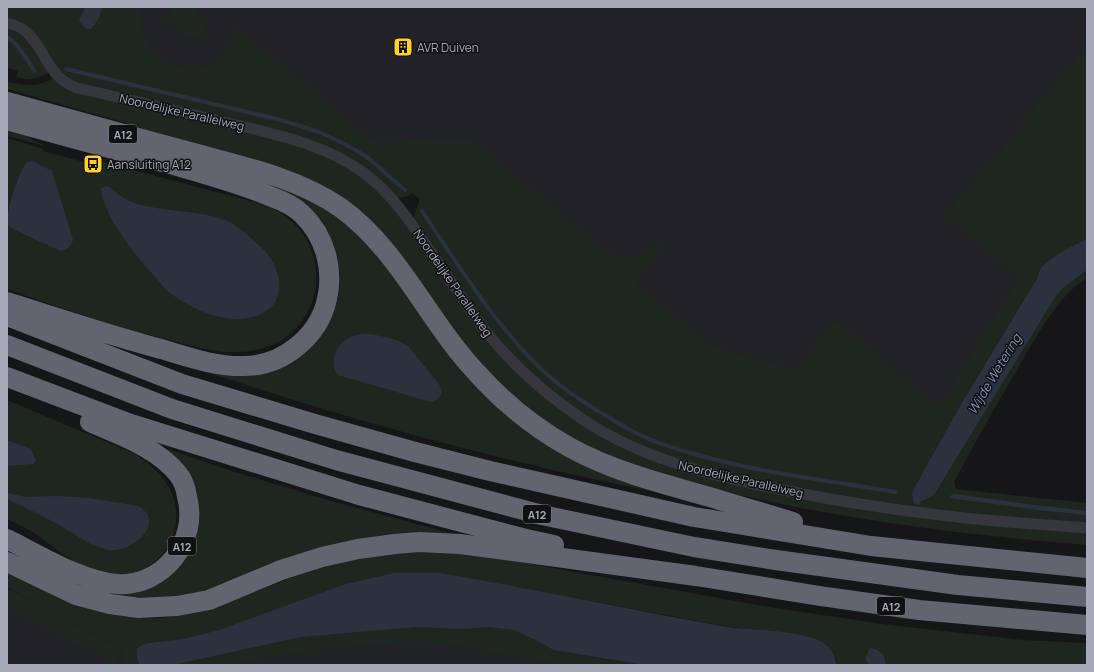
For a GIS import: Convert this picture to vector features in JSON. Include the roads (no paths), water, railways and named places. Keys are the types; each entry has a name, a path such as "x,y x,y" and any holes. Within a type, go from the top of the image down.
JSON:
{"highway":[{"name":"A12","path":"7,102 242,166 308,189 341,208 356,220 376,240 404,276 449,340 475,372 502,399 534,424 568,447 629,474 871,546"},
{"name":"A12","path":"7,120 240,184 288,204 302,214 314,229 323,244 328,262 329,274 329,292 322,316 311,333 300,344 284,355 264,364 245,366 204,361 117,337 7,302"},
{"name":"A12","path":"7,316 182,384 315,424 490,471 694,517 871,546 1087,568"},
{"name":"A12","path":"7,345 172,409 336,460 542,515 694,547 776,560 958,585 1087,597"},
{"name":"A12","path":"7,377 131,424 359,495 526,539 696,576"},
{"name":"A12","path":"7,382 154,452 168,462 180,476 190,506 188,529 180,550 170,564 159,573 146,580 131,584 116,584 73,572 7,539"},
{"name":"A12","path":"7,562 76,595 110,604 139,608 177,606 208,600 281,570 322,557 358,549 419,542 460,544 696,576 919,610 1087,625"}],"street":[{"name":"Noordelijke Parallelweg","path":"7,23 23,30 31,37 52,70 62,80 77,88 284,136 333,154 367,175 401,209 475,318 495,342 536,384 553,398 584,420 613,437 677,464 742,482 803,494 850,503 950,516 1087,528"}],"water":[{"path":"83,7 102,7 96,22 91,29 86,29 80,22 79,19 84,10"},
{"path":"32,161 52,171 73,240 70,246 65,250 60,251 7,225 7,218 16,184 27,162"},
{"path":"107,186 123,198 138,204 149,207 212,216 231,223 239,228 262,248 274,265 278,275 279,288 273,305 259,315 233,319 219,317 192,307 170,293 130,247 114,223 103,199 101,188"},
{"name":"Wijde Wetering","path":"1087,239 1087,270 1063,288 1054,299 934,495 920,502 920,505 914,503 912,494 913,490 963,401 1037,279 1040,270 1055,256"},
{"path":"371,334 394,339 408,346 439,384 442,391 438,398 431,402 338,375 335,371 334,361 339,346 353,336"},
{"path":"7,440 31,449 36,461 33,464 7,466"},
{"path":"7,493 26,497 58,496 89,498 138,506 146,512 149,519 148,527 144,534 131,545 122,549 106,550 90,544 50,520 7,499"},
{"path":"955,494 1087,511 1087,515 950,498 951,495"},
{"path":"394,573 440,573 722,626 807,636 825,644 833,653 837,665 644,665 553,650 514,630 489,627 461,629 416,627 301,637 172,665 140,665 137,658 137,649 142,645 184,639 219,630 346,584"},
{"path":"870,648 876,649 884,655 886,665 869,665 865,658"}],"waterway":[{"path":"7,37 22,52 34,71"},
{"path":"66,69 281,120 319,132 345,144 367,157 405,190"},
{"path":"422,211 465,276 513,339 531,359 555,381 598,411 640,435 659,443 716,460 793,476 896,492"}],"place":[{"name":"AVR Duiven","path":"403,47"},
{"name":"Aansluiting A12","path":"93,164"}]}
